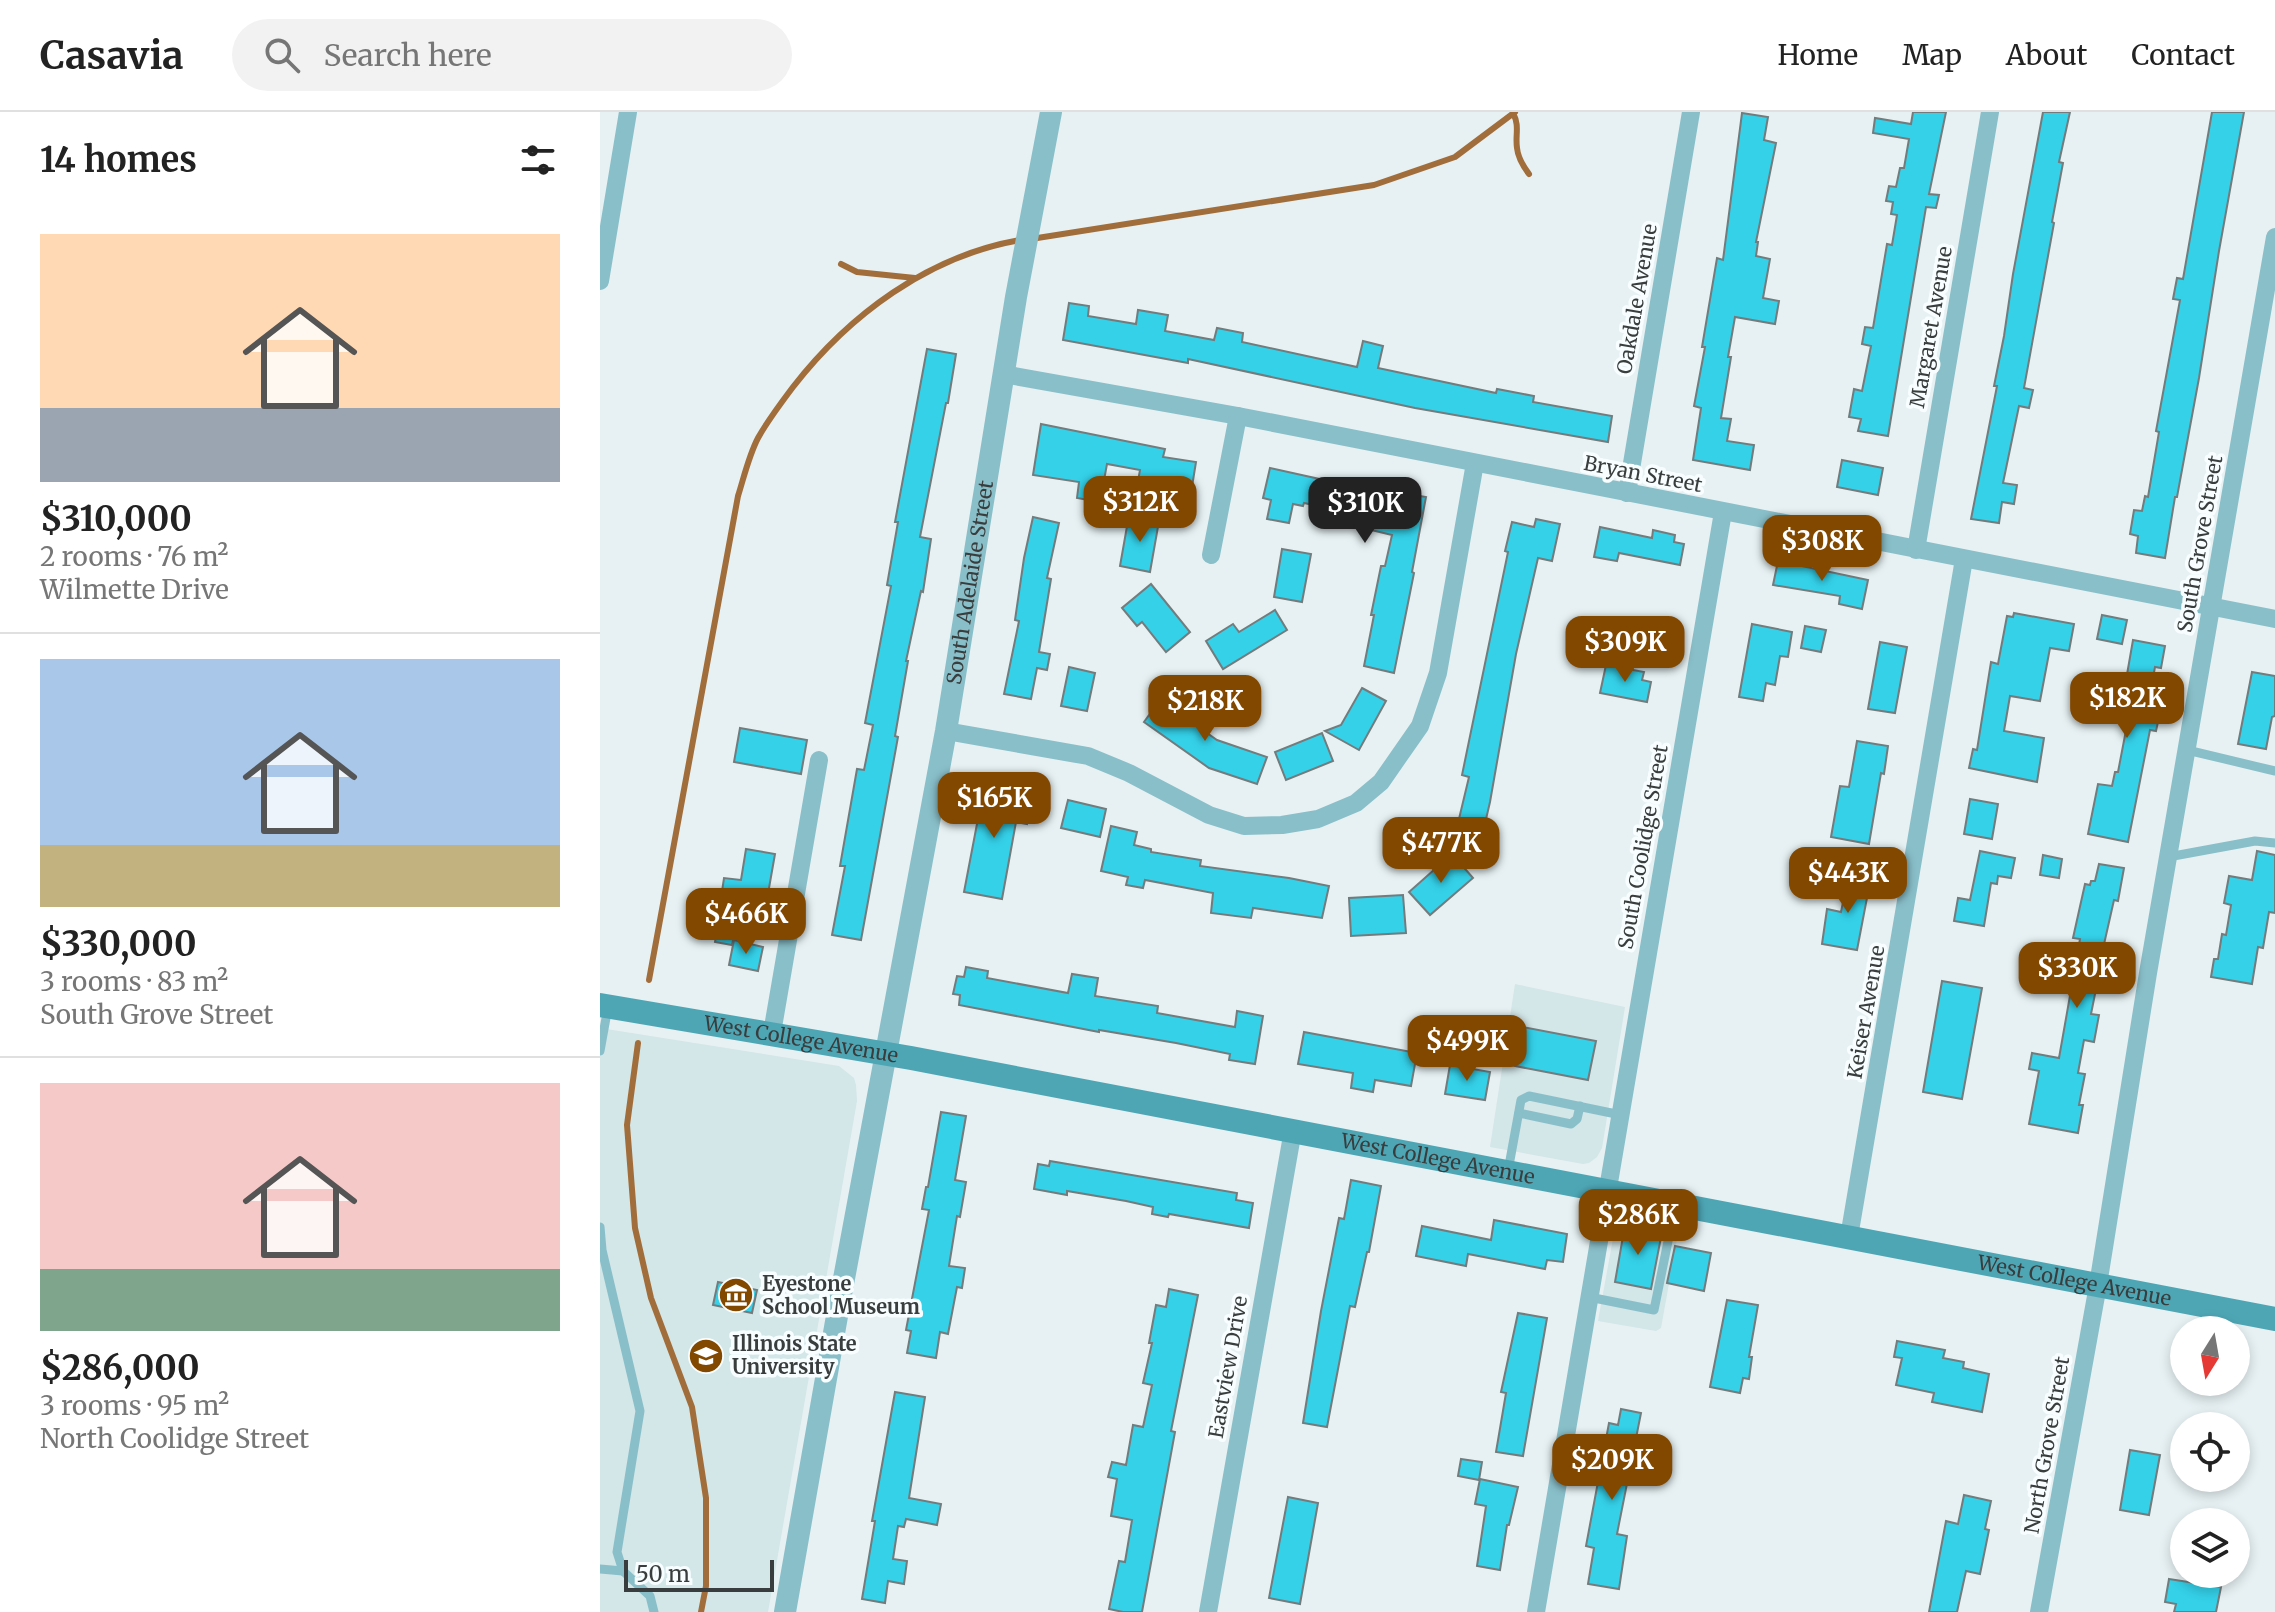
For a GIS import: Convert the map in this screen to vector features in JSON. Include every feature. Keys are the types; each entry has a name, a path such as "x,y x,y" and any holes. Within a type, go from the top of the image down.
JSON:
{"main road":[{"name":"West College Avenue","path":"604,1006 887,1053 2275,1319"}],"street":[{"path":"600,281 628,112"},
{"name":"South Adelaide Street","path":"785,1612 946,731 1003,374 1051,112"},
{"name":"Oakdale Avenue","path":"1627,493 1691,112"},
{"name":"Margaret Avenue","path":"1916,550 1990,112"},
{"name":"South Grove Street","path":"2098,1285 2212,607 2266,347 2275,237"},
{"name":"Bryan Street","path":"1003,374 1238,416 2275,619"},
{"path":"1211,555 1238,416"},
{"path":"946,731 1088,756 1129,773 1209,815 1244,826 1282,825 1318,819 1356,803 1381,782 1403,752 1420,726 1430,701 1438,673 1475,463"},
{"name":"South Coolidge Street","path":"1536,1612 1723,512"},
{"name":"Keiser Avenue","path":"1849,1237 1964,559"},
{"path":"772,1033 819,760"},
{"name":"Eastview Drive","path":"1208,1612 1293,1130"},
{"name":"North Grove Street","path":"2039,1612 2098,1285"}],"lane":[{"path":"2187,750 2275,771"},
{"path":"2168,857 2255,841 2275,843"},
{"path":"600,1051 604,1006"},
{"path":"1508,1171 1521,1100 1529,1096 1621,1115"},
{"path":"1519,1113 1571,1124 1577,1119 1580,1106"},
{"path":"1589,1297 1654,1310 1676,1203"},
{"path":"600,1227 602,1250 640,1411 617,1552 623,1571 650,1596 654,1612"},
{"path":"600,1569 623,1571"}],"shaded area":[{"path":"1515,984 1625,1007 1602,1148 1589,1163 1490,1147"},
{"name":"Illinois State University","path":"600,1028 839,1066 854,1078 857,1101 768,1612 600,1612"},
{"path":"1629,1219 1679,1228 1661,1328 1656,1331 1598,1321 1614,1233 1620,1224"}],"building":[{"path":"1913,112 1946,112 1929,194 1939,195 1936,208 1926,207 1888,436 1858,431 1861,419 1849,417 1854,389 1862,391 1871,346 1862,344 1865,327 1873,328 1887,244 1892,245 1897,215 1891,214 1893,202 1886,201 1889,186 1896,187 1900,168 1904,168 1909,139 1873,133 1875,118 1911,124"},
{"path":"2043,112 2070,112 2059,162 2063,163 2054,223 2024,388 2033,390 2029,408 2019,406 2003,483 2017,485 2014,504 2002,502 1999,523 1971,519 1997,386 1994,386"},
{"path":"2212,112 2244,112 2165,558 2136,553 2138,536 2130,534 2134,510 2142,511 2145,496 2148,497 2159,432 2156,431 2180,300 2173,299 2177,278 2183,279"},
{"path":"1742,113 1768,117 1764,140 1776,143 1756,242 1756,256 1770,259 1763,298 1779,301 1775,324 1735,317 1721,418 1731,419 1727,441 1754,445 1750,470 1693,460 1701,408 1694,406 1705,347 1702,347 1717,258 1723,260"},
{"path":"1069,303 1089,306 1088,316 1136,324 1138,310 1168,315 1165,331 1214,340 1217,328 1243,333 1242,342 1357,367 1363,341 1383,346 1378,368 1496,393 1497,389 1534,396 1533,402 1612,416 1608,442 1415,408 1188,359 1188,363 1063,340"},
{"path":"927,349 956,354 920,537 931,539 923,592 906,661 895,736 898,737 861,940 832,935 845,866 840,866 857,769 864,770 873,725 865,723 891,586 887,585 898,522 895,522"},
{"path":"1041,424 1165,449 1163,457 1196,462 1190,499 1169,495 1170,486 1138,481 1140,470 1107,464 1100,502 1077,498 1079,482 1033,475"},
{"path":"1842,460 1883,468 1878,495 1837,487"},
{"path":"1270,468 1383,493 1384,490 1426,497 1394,673 1364,666 1381,566 1385,566 1392,535 1342,523 1345,512 1304,503 1303,506 1293,504 1289,523 1267,519 1271,500 1263,498"},
{"path":"1129,515 1159,521 1150,572 1120,566"},
{"path":"1033,517 1059,523 1047,578 1051,579 1039,652 1050,654 1047,670 1037,668 1031,699 1004,694 1019,621 1015,620"},
{"path":"1536,519 1560,524 1552,561 1538,558 1516,654 1479,849 1453,844 1469,777 1462,775 1512,522 1534,527"},
{"path":"1600,527 1652,538 1653,530 1675,535 1674,542 1684,544 1680,565 1619,553 1617,561 1594,557"},
{"path":"1282,549 1311,554 1302,602 1274,597"},
{"path":"1778,561 1868,580 1862,609 1839,604 1840,596 1773,585"},
{"path":"1151,584 1190,632 1166,652 1142,622 1137,626 1122,608"},
{"path":"1275,610 1287,630 1223,669 1206,641 1233,624 1239,632"},
{"path":"2014,613 2074,624 2069,651 2050,648 2040,701 2010,696 2004,731 2044,738 2037,782 1969,768 1973,749 1977,750 1991,662 1998,664 2007,616 2013,617"},
{"path":"2102,615 2127,620 2122,644 2097,639"},
{"path":"1752,624 1792,632 1788,657 1780,656 1775,685 1766,683 1763,701 1739,697"},
{"path":"1805,626 1826,630 1821,652 1801,648"},
{"path":"2133,640 2165,646 2161,668 2155,667 2148,706 2161,708 2156,731 2150,730 2128,842 2088,834 2098,784 2112,786 2115,772 2118,772 2127,725 2098,718 2100,706 2096,706 2098,699 2095,698 2099,681 2125,686"},
{"path":"1880,642 1907,647 1895,713 1868,709"},
{"path":"1606,665 1644,672 1642,680 1651,682 1647,702 1600,693"},
{"path":"1069,667 1095,673 1087,711 1061,706"},
{"path":"2252,672 2275,676 2275,716 2272,717 2266,749 2238,744"},
{"path":"1362,688 1386,701 1359,750 1325,731 1341,725"},
{"path":"1160,700 1181,715 1188,706 1206,719 1200,728 1217,740 1267,757 1257,784 1209,768 1144,722"},
{"path":"740,728 807,740 801,774 734,762"},
{"path":"1322,733 1333,761 1286,780 1275,752"},
{"path":"1857,741 1888,746 1869,844 1831,837 1840,786 1849,787"},
{"path":"985,782 1017,787 1014,805 1030,808 1027,824 1016,822 1002,899 964,892"},
{"path":"1970,799 1998,804 1992,839 1964,834"},
{"path":"1068,800 1106,809 1100,837 1061,828"},
{"path":"1111,826 1137,832 1134,845 1151,849 1151,852 1201,860 1200,866 1329,886 1322,918 1253,908 1251,918 1211,913 1213,893 1145,880 1143,888 1126,885 1128,877 1101,871"},
{"path":"746,849 775,854 766,905 741,901 732,945 715,942 724,898 721,898 724,878 741,880"},
{"path":"1980,851 2015,858 2011,878 1998,876 1997,884 1991,883 1984,926 1954,921 1958,898 1970,900"},
{"path":"2257,851 2275,855 2275,913 2269,912 2263,948 2258,947 2252,984 2211,977 2222,934 2226,935 2231,905 2224,903 2229,876 2252,880"},
{"path":"1452,854 1473,878 1430,915 1409,892"},
{"path":"2043,855 2062,859 2059,878 2040,875"},
{"path":"2099,864 2124,868 2100,962 2106,963 2102,984 2097,984 2091,1014 2099,1015 2094,1042 2084,1040 2078,1073 2085,1074 2078,1133 2029,1124 2039,1071 2029,1069 2032,1053 2059,1058 2080,939 2073,938 2085,884 2095,881"},
{"path":"1849,873 1871,877 1857,950 1822,944 1827,909 1841,912"},
{"path":"1403,895 1406,933 1351,936 1349,898"},
{"path":"734,940 763,947 758,971 729,965"},
{"path":"966,967 988,971 987,978 1068,993 1072,974 1098,978 1095,996 1158,1006 1157,1013 1235,1027 1237,1011 1263,1016 1255,1064 1229,1060 1230,1054 1176,1043 1099,1032 959,1005 960,995 953,994 957,976 964,977"},
{"path":"1942,981 1982,988 1962,1099 1923,1092"},
{"path":"1523,1027 1596,1041 1588,1080 1515,1066"},
{"path":"1304,1032 1417,1053 1411,1086 1375,1080 1373,1092 1351,1088 1353,1073 1298,1064"},
{"path":"1450,1065 1490,1072 1485,1100 1445,1094"},
{"path":"941,1112 966,1116 955,1180 966,1182 949,1266 965,1268 962,1288 957,1287 948,1334 940,1332 936,1358 907,1353 911,1331 906,1330 929,1210 922,1209"},
{"path":"1050,1161 1237,1193 1236,1200 1253,1203 1249,1228 1169,1214 1168,1217 1152,1214 1153,1207 1126,1201 1034,1189 1038,1164 1049,1166"},
{"path":"1351,1180 1381,1186 1355,1307 1350,1306 1327,1427 1303,1423 1339,1218 1344,1219"},
{"path":"1494,1220 1567,1234 1563,1262 1547,1260 1545,1269 1468,1254 1466,1266 1416,1256 1422,1226 1491,1240"},
{"path":"1625,1225 1662,1232 1651,1289 1615,1282"},
{"path":"1675,1246 1711,1253 1704,1291 1667,1283"},
{"name":"Eyestone School Museum","path":"718,1282 757,1290 752,1313 713,1305"},
{"path":"1169,1289 1198,1295 1171,1431 1175,1432 1142,1612 1123,1612 1109,1609 1119,1561 1125,1562 1132,1520 1111,1516 1117,1479 1108,1477 1112,1462 1126,1465 1133,1425 1143,1427 1152,1385 1143,1383 1156,1305 1166,1307"},
{"path":"1727,1300 1758,1305 1749,1357 1752,1357 1749,1379 1743,1378 1740,1393 1710,1387"},
{"path":"1518,1313 1547,1318 1523,1456 1496,1452 1506,1393 1501,1392"},
{"path":"1897,1341 1945,1350 1943,1358 1964,1362 1963,1368 1989,1374 1982,1412 1932,1402 1934,1393 1896,1385 1902,1358 1894,1357"},
{"path":"895,1392 925,1397 909,1498 941,1504 937,1525 906,1519 904,1527 898,1526 893,1559 907,1561 904,1584 888,1581 885,1603 862,1599 875,1521 872,1521"},
{"path":"1621,1409 1641,1413 1617,1534 1627,1536 1619,1589 1588,1584 1594,1548 1586,1546 1609,1423 1618,1425"},
{"path":"2130,1450 2160,1455 2149,1515 2120,1510"},
{"path":"1461,1459 1482,1462 1479,1480 1458,1476"},
{"path":"1480,1479 1518,1487 1507,1525 1500,1570 1477,1566 1486,1506 1475,1504"},
{"path":"1964,1495 1991,1501 1980,1574 1966,1571 1957,1612 1929,1612 1946,1521 1958,1524"},
{"path":"1288,1497 1318,1503 1300,1604 1269,1598"},
{"path":"2169,1579 2170,1588 2221,1588 2216,1612 2174,1612 2176,1604 2165,1602"}],"waterway":[{"path":"1031,239 1374,185 1455,157 1515,112"},
{"path":"1513,113 1518,155 1529,174"},
{"path":"649,980 738,496 758,438 815,361 865,313 893,292 954,260 1020,240"},
{"path":"841,264 857,272 915,278"},
{"path":"638,1043 627,1125 635,1228 651,1298 692,1407 706,1498 706,1586 701,1612"}],"place":[{"name":"Eyestone School Museum","path":"736,1295"},
{"name":"Illinois State University","path":"706,1356"}]}
